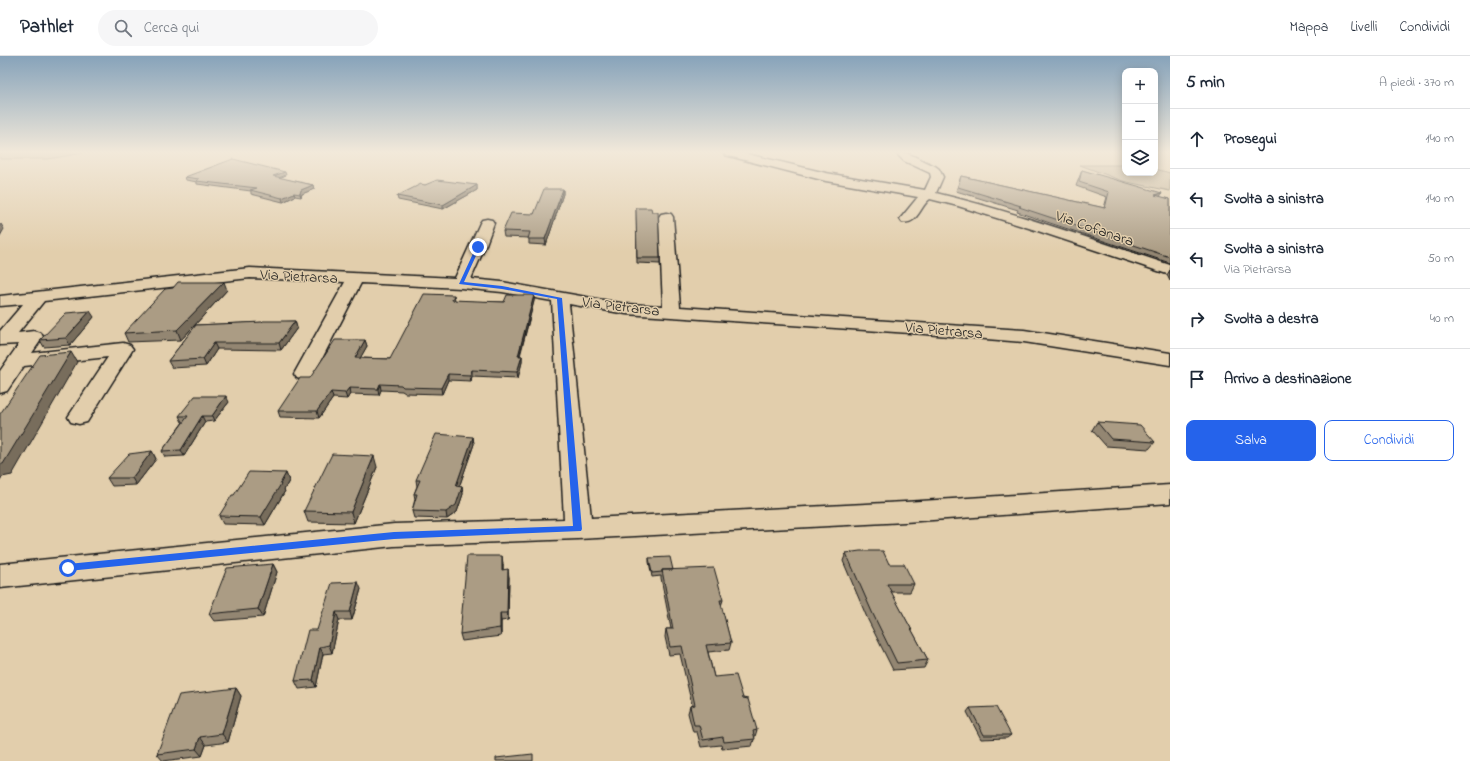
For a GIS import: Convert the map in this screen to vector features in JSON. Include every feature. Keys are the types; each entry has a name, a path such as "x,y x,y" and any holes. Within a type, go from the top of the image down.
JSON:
{"street":[{"name":"Via Cofanara","path":"877,186 929,195 1012,218 1170,270"},
{"path":"907,219 924,197 929,195 933,186"},
{"path":"666,216 672,312"},
{"path":"461,283 478,247 486,223"},
{"name":"Via Pietrarsa","path":"0,301 250,273 461,283 502,287 626,309 925,328 1024,336 1170,359"},
{"path":"304,374 351,285 356,279"},
{"path":"1,340 39,296"},
{"path":"560,298 578,529"},
{"path":"0,387 34,337 1,340"},
{"path":"18,361 123,349 79,417"},
{"path":"0,576 394,535 578,529 905,512 1170,494"}],"shaded area":[{"path":"1146,186 1170,186 1170,191"}],"building":[{"path":"239,186 311,186 301,190 300,194 294,193 282,198 250,190 257,188"},
{"path":"417,186 475,186 443,205 397,196"},
{"path":"1006,186 1105,208 1109,192 1091,186 1137,186 1162,193 1155,195 1170,199 1170,257 1019,207 1021,206 958,187"},
{"path":"544,189 563,189 545,239 528,239 530,232 503,231 511,213 534,214"},
{"path":"636,208 651,208 652,212 658,212 660,258 637,258"},
{"path":"178,282 224,282 177,330 124,333 165,289 173,288"},
{"path":"424,294 454,295 452,300 504,302 507,295 534,295 518,356 522,356 517,372 472,370 470,375 448,374 441,388 403,387 401,385 380,384 378,389 349,388 345,393 331,392 317,411 278,411 300,378 310,378 335,340 365,340 355,358 390,359"},
{"path":"90,311 66,338 40,340 66,313"},
{"path":"263,321 295,321 279,343 214,343 203,359 168,361 196,325"},
{"path":"71,352 3,464 0,464 0,414 40,355"},
{"path":"195,396 226,396 212,416 202,416 181,450 162,451 188,416 179,416"},
{"path":"1097,422 1140,425 1155,442 1111,439"},
{"path":"436,434 473,437 456,486 462,487 456,505 446,512 412,511 417,494 414,494 420,480 416,480"},
{"path":"152,451 132,478 107,478 129,454"},
{"path":"332,454 374,456 351,512 304,511"},
{"path":"249,472 286,473 261,517 219,516 232,495 234,495"},
{"path":"860,551 883,551 889,564 904,564 914,584 887,584 928,660 897,663 872,612 846,553"},
{"path":"467,556 502,556 502,570 508,569 507,613 500,613 500,628 460,634"},
{"path":"670,557 673,570 662,570 662,572 652,573 649,558"},
{"path":"273,564 258,609 209,614 227,568"},
{"path":"714,568 723,600 720,600 731,643 706,645 714,677 736,675 743,698 748,699 757,730 753,731 755,739 724,742 723,737 703,740 699,725 694,725 690,706 695,705 682,646 670,647 666,629 673,629 662,570"},
{"path":"358,582 350,612 336,612 329,645 320,647 313,680 295,681 308,630 317,630 332,583"},
{"path":"236,688 222,734 200,737 196,749 157,754 179,695"},
{"path":"996,707 1011,735 984,735 970,708"},
{"path":"533,754 533,761 496,761 496,758"}],"route":[{"path":"68,568 394,535 578,529 560,298 502,287 461,283 478,247"}]}
